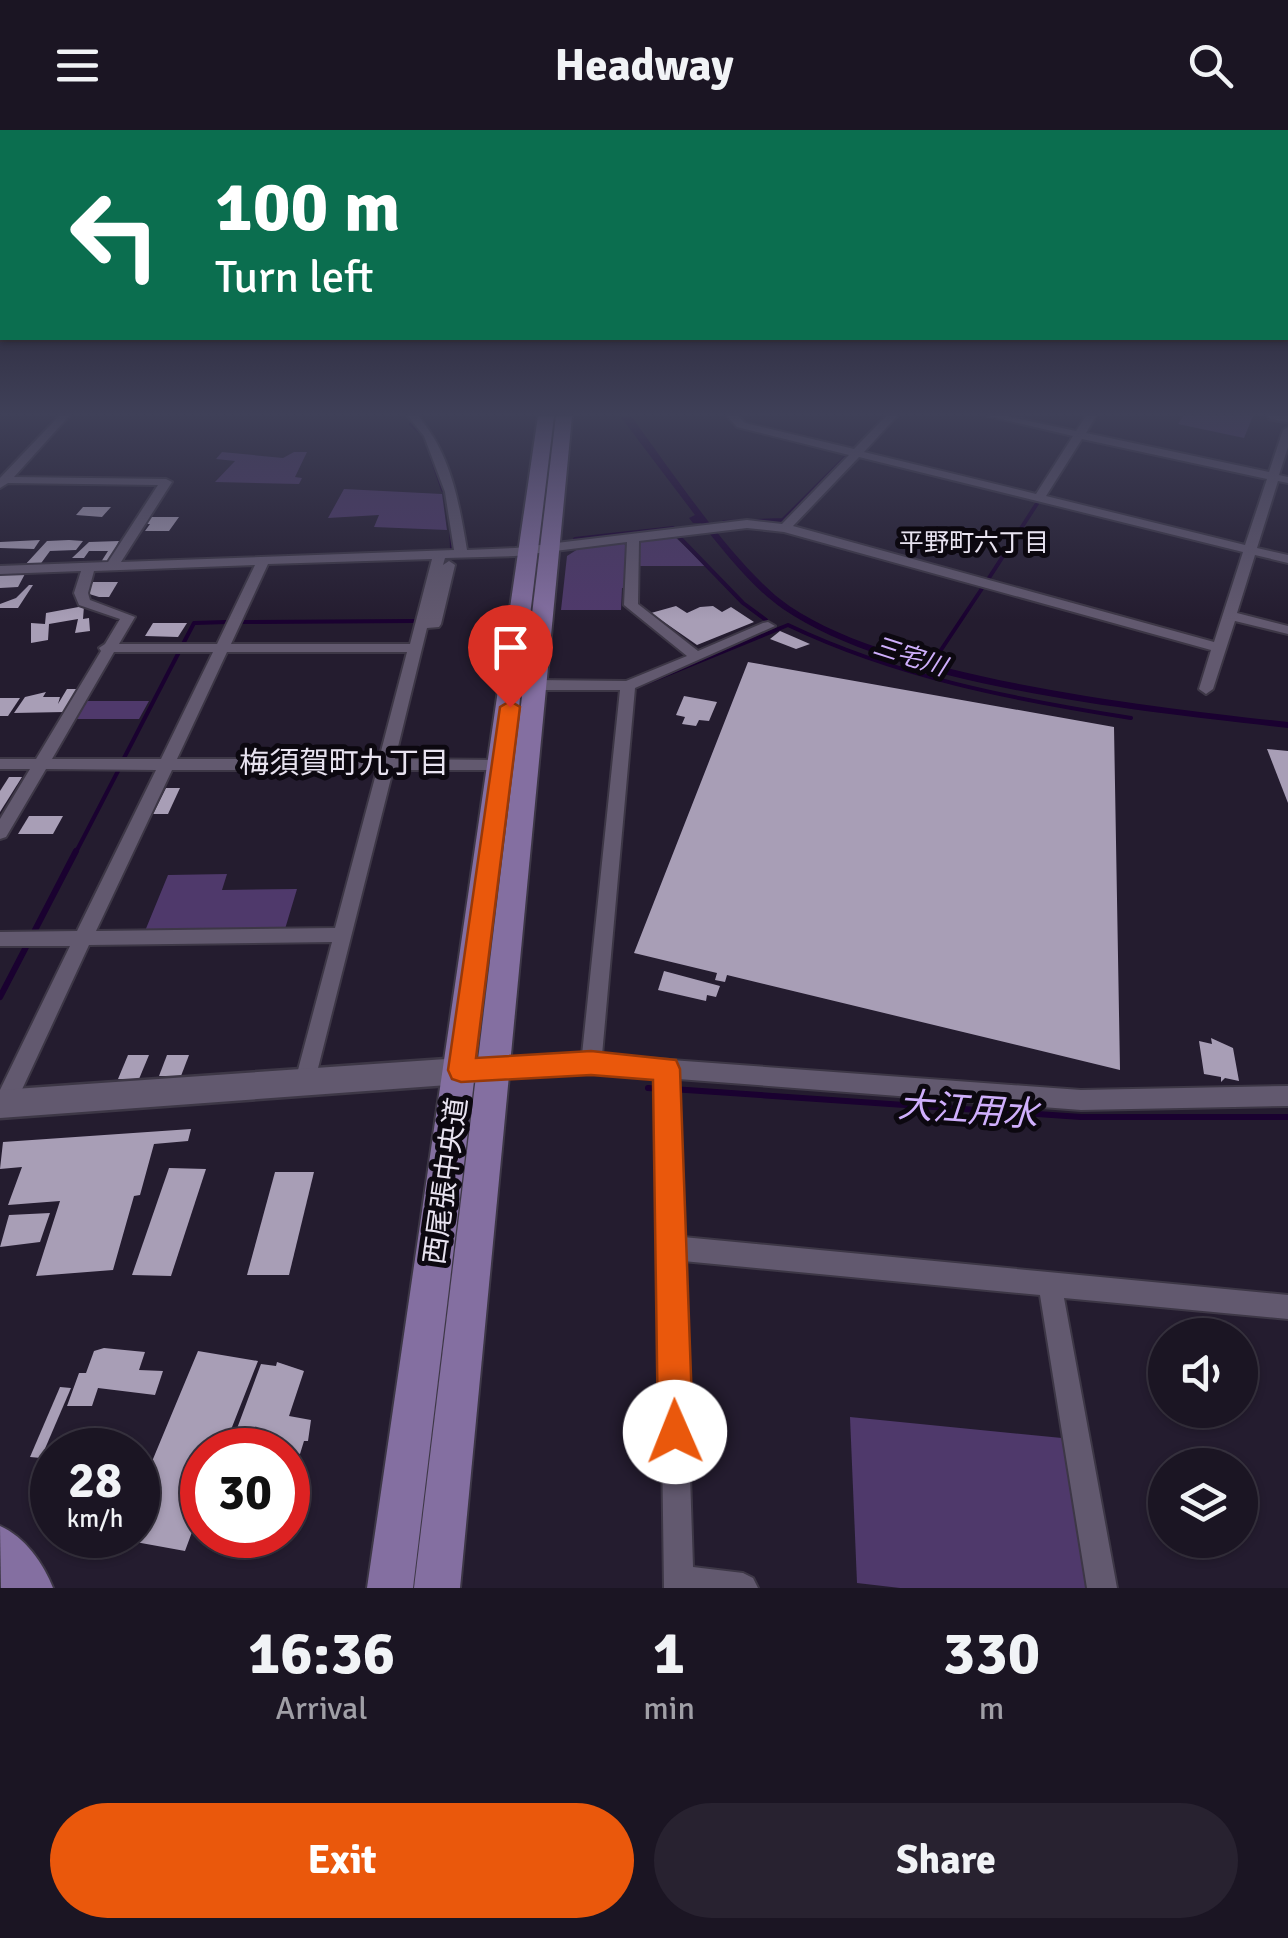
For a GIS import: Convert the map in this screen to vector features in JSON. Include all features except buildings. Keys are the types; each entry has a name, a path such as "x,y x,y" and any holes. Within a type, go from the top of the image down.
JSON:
{"main road":[{"name":"西尾張中央道","path":"390,1588 536,685 544,484"},
{"name":"西尾張中央道","path":"437,1588 502,765 553,484"},
{"path":"0,1550 30,1588"}],"street":[{"path":"111,566 165,484"},
{"path":"305,1085 421,624 450,555 448,484"},
{"path":"785,528 827,484"},
{"path":"982,484 1288,558"},
{"path":"1040,498 1049,484"},
{"path":"1206,689 1271,484"},
{"path":"0,570 450,555 542,549 719,525 785,528 1218,648"},
{"path":"633,538 631,604 696,655"},
{"path":"262,564 2,1104 591,1063 667,1082 1081,1100 1288,1096"},
{"path":"0,833 106,648 128,617 84,602 81,593 89,567"},
{"path":"1229,615 1288,630"},
{"path":"536,685 628,686 768,626"},
{"path":"106,648 415,648"},
{"path":"591,1063 628,686"},
{"path":"0,764 502,765"},
{"path":"0,939 343,935"},
{"path":"667,1082 679,1584 744,1588"},
{"path":"671,1248 1288,1307"},
{"path":"1050,1285 1102,1588"}],"shaded area":[{"path":"672,484 681,484 741,561 780,599 825,626 883,650 1023,685 1288,722 1288,728 1026,692 891,659 832,636 783,609 738,568 701,523 693,523 689,518 695,515"},
{"path":"344,489 442,494 447,530 374,527 379,515 328,518"},
{"path":"673,535 706,566 637,566 636,543"},
{"path":"620,542 628,546 627,588 622,588 621,610 561,610 567,556 581,547"},
{"path":"87,701 149,701 139,719 75,719"},
{"path":"227,874 222,890 297,889 285,929 145,931 168,875"},
{"path":"850,1417 1062,1438 1087,1588 900,1588 857,1583"}],"waterway":[{"path":"441,484 443,490"},
{"path":"724,522 783,520 819,484"},
{"path":"987,581 1038,502"},
{"path":"451,526 452,548"},
{"path":"575,539 673,528"},
{"path":"680,538 743,603 766,620"},
{"name":"三宅川","path":"898,644 939,653 983,587"},
{"path":"240,622 415,621"},
{"path":"183,644 194,623 227,622"},
{"name":"三宅川","path":"639,686 788,625 871,659 956,684 1131,718"},
{"path":"123,760 179,652"},
{"path":"75,854 118,771"},
{"path":"35,930 76,851"},
{"path":"0,997 26,947"},
{"name":"大江用水","path":"648,1088 661,1089"},
{"name":"大江用水","path":"672,1089 1081,1117 1288,1117"}],"district":[{"name":"平野町六丁目","path":"974,542"},
{"name":"梅須賀町九丁目","path":"344,763"}],"route":[{"path":"510,707 461,1070 591,1063 667,1069 675,1432"}]}
